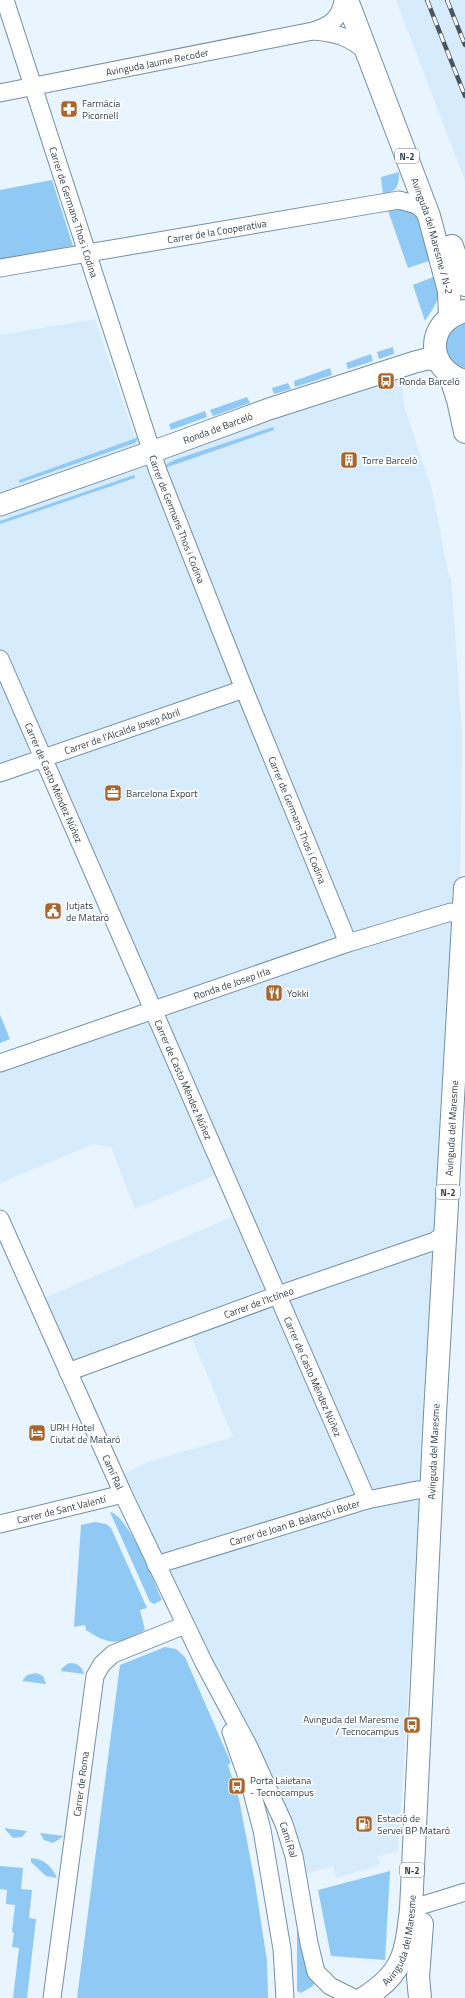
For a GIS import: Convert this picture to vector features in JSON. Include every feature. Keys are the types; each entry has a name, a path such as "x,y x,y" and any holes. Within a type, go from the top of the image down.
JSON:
{"main road":[{"name":"Avinguda del Maresme / N-2","path":"347,0 429,216 449,291 457,314"},
{"name":"Avinguda del Maresme / N-2","path":"362,0 443,211 455,260 465,285"},
{"path":"457,314 438,332 435,341 451,372 465,432"},
{"name":"Avinguda del Maresme","path":"355,1998 386,1982 398,1968 403,1955 409,1928 465,888"},
{"name":"Avinguda del Maresme","path":"420,1998 418,1977 437,1678 446,1475 465,1146"}],"street":[{"name":"Carrer de Germans Thos i Codina","path":"5,0 32,86 89,253 152,452 244,689 348,943"},
{"name":"Avinguda Jaume Recoder","path":"0,93 313,31 332,22 342,11 343,0"},
{"name":"Avinguda Jaume Recoder","path":"313,31 338,34 350,40 368,53"},
{"name":"Carrer de la Cooperativa","path":"0,268 399,200 416,205 429,216"},
{"name":"Ronda de Barceló","path":"0,504 152,452 269,409 415,362 427,359 451,372"},
{"name":"Carrer de Casto Méndez Núñez","path":"0,659 367,1500"},
{"name":"Carrer de l'Alcalde Josep Abril","path":"0,773 244,689"},
{"name":"Ronda de Josep Irla","path":"0,1063 348,943 451,912 463,918"},
{"name":"Camí Ral","path":"0,1219 156,1565 212,1679 249,1747 284,1824 294,1856 309,1943 316,1972 330,1986 355,1998"},
{"name":"Carrer de l'Ictíneo","path":"68,1372 278,1295 435,1240 442,1236 446,1229"},
{"name":"Carrer de Joan B. Balançó i Boter","path":"156,1565 367,1500 416,1490 424,1490 432,1497"},
{"name":"Carrer de Sant Valentí","path":"0,1524 123,1494"},
{"name":"Carrer de Roma","path":"52,1998 95,1676 102,1664 113,1654 185,1625"},
{"name":"Camí Ral","path":"212,1679 252,1788 262,1830 282,1949 285,1998"},
{"path":"423,1905 465,1892"}],"shaded area":[{"path":"396,0 465,0 465,181 464,178"},
{"path":"399,172 398,185 396,188 391,192 383,194 381,177"},
{"path":"52,180 73,246 0,259 0,190"},
{"path":"386,205 408,207 419,218 432,260 408,268"},
{"path":"436,276 439,290 437,300 425,321 413,285"},
{"path":"95,319 134,435 152,452 401,367 404,406 432,490 449,577 451,577 462,732 460,892 398,1851 378,1856 380,1865 336,1878 333,1866 298,1876 294,1856 116,1478 148,1462 233,1437 188,1329 68,1372 37,1301 241,1213 223,1172 135,1209 111,1147 93,1144 0,1183 0,1063 153,1011 43,758 0,773 0,335"},
{"path":"465,321 465,368 456,365 450,359 447,353 446,345 447,338 451,331 457,325"},
{"path":"393,347 394,354 379,359 377,352"},
{"path":"371,354 373,361 348,369 346,363"},
{"path":"330,368 332,375 295,387 294,381"},
{"path":"288,383 291,389 274,394 272,388"},
{"path":"247,397 250,403 213,416 210,410"},
{"path":"205,411 207,417 171,430 169,424"},
{"path":"273,427 274,430 165,468 167,464 174,460"},
{"path":"139,437 135,443 20,483 19,480"},
{"path":"134,475 135,478 0,524 0,521"},
{"path":"0,1015 10,1039 0,1043"},
{"path":"110,1512 117,1516 133,1537 162,1600 154,1604 150,1602"},
{"path":"95,1522 106,1524 111,1528 147,1608 140,1610 145,1630 121,1641 115,1642 102,1639 86,1630 85,1625 74,1627 81,1525"},
{"path":"165,1647 176,1649 185,1657 231,1763 228,1765 239,1799 255,1883 267,1961 268,1998 77,1998 120,1665"},
{"path":"69,1663 79,1666 84,1674 61,1671 62,1668"},
{"path":"36,1673 43,1676 46,1684 22,1681 27,1675"},
{"path":"4,1828 27,1831 22,1837 13,1838"},
{"path":"40,1833 64,1836 53,1843 44,1840"},
{"path":"31,1858 40,1860 47,1864 53,1870 57,1878 46,1876 31,1862"},
{"path":"0,1866 23,1868 21,1889 32,1890 29,1918 36,1919 27,1998 13,1998 19,1948 12,1947 15,1905 6,1904 7,1890 0,1889"},
{"path":"390,1871 385,1960 331,1956 318,1890"},
{"path":"297,1914 310,1975 314,1983 313,1986 301,1993 297,1991"}],"railway":[{"path":"427,0 465,96"},
{"path":"447,0 465,45"}],"place":[{"name":"Farmàcia Picornell","path":"69,109"},
{"name":"Ronda Barceló","path":"386,381"},
{"name":"Torre Barcelò","path":"349,460"},
{"name":"Barcelona Export","path":"113,793"},
{"name":"Jutjats de Mataró","path":"53,911"},
{"name":"Yokki","path":"274,993"},
{"name":"URH Hotel Ciutat de Mataró","path":"37,1433"},
{"name":"Avinguda del Maresme / Tecnocampus","path":"412,1725"},
{"name":"Porta Laietana - Tecnocampus","path":"237,1786"},
{"name":"Estació de Servei BP Mataró","path":"364,1824"}]}
